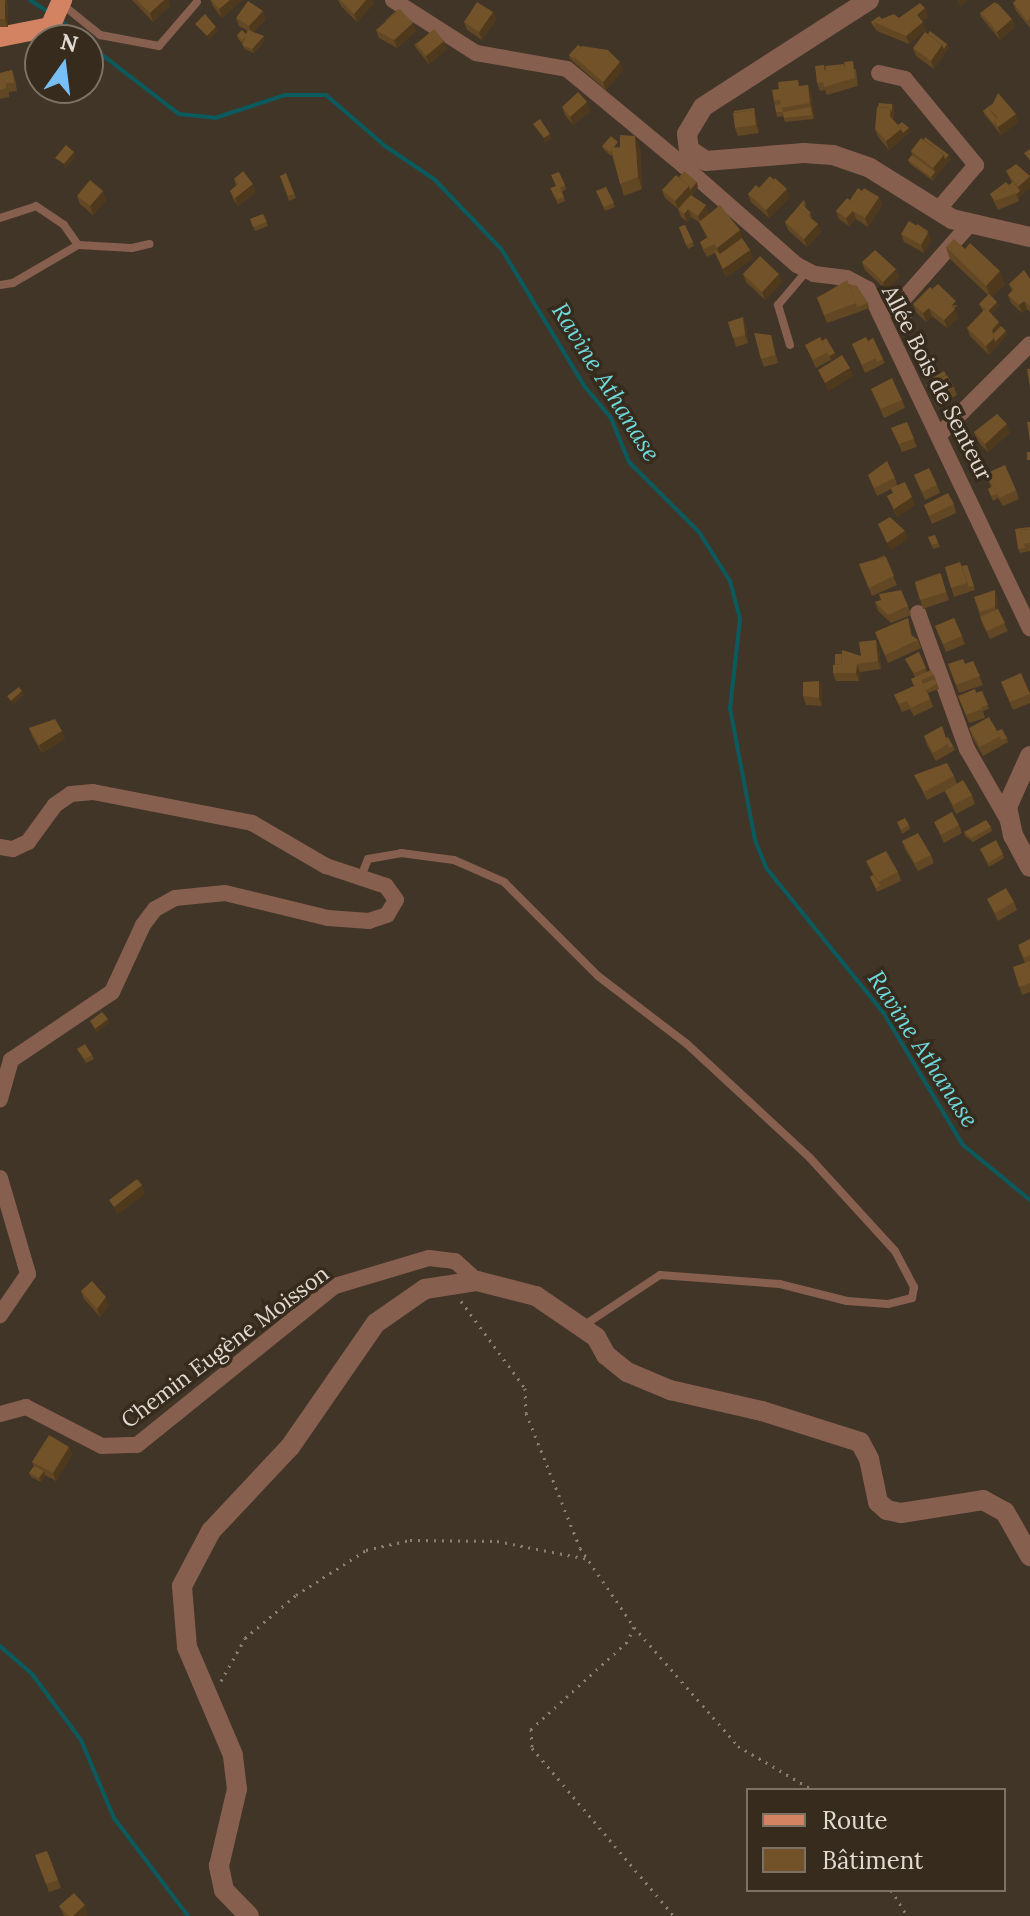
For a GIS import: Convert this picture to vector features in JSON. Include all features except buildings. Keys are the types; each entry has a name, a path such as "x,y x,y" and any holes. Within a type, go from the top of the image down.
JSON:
{"main road":[{"path":"0,37 50,27 63,3"}],"street":[{"path":"393,0 476,53 567,69 688,160 806,272"},
{"path":"688,160 687,134 703,107 869,0"},
{"path":"879,73 905,79 976,165 937,211"},
{"path":"688,160 804,153 833,155 870,168 937,211 969,225 1030,237"},
{"path":"881,313 900,303 969,225"},
{"name":"Allée Bois de Senteur","path":"806,272 856,281 881,313 1028,621"},
{"path":"940,434 1030,344"},
{"path":"918,613 967,749 1009,821 1030,867"},
{"path":"1009,821 1011,792 1030,756"},
{"path":"0,847 13,849 28,842 55,805 71,794 93,792 252,823 326,866 361,877 391,893 396,900 387,915 369,921 328,918 225,893 175,898 155,909 112,992 11,1060 0,1099"},
{"path":"0,1178 28,1274 0,1315"},
{"name":"Chemin Eugène Moisson","path":"0,1414 26,1407 102,1446 137,1445 335,1286 429,1258 455,1261 477,1281"},
{"path":"249,1916 224,1890 219,1866 237,1789 233,1755 187,1647 181,1614 190,1562 211,1531 290,1447 376,1323 425,1289 477,1281 536,1296 583,1326 627,1372 670,1390 762,1411 860,1442 869,1459 878,1502 887,1510 901,1513 983,1500 1005,1512 1030,1556"}],"lane":[{"path":"63,3 100,35 159,46 197,2"},
{"path":"0,218 36,206 56,218 78,245"},
{"path":"0,285 13,283 78,245 132,248 150,244"},
{"path":"790,345 778,305 806,272"},
{"path":"361,877 368,859 401,853 454,860 504,882 598,976 687,1044 810,1158 895,1251 914,1287 912,1298 888,1304 847,1301 780,1284 660,1275 583,1326"}],"path":[{"path":"425,1289 452,1292 525,1388 526,1413 548,1471 588,1559 634,1627 738,1746 810,1788"},
{"path":"211,1700 245,1638 296,1595 366,1550 410,1540 497,1541 588,1559"},
{"path":"634,1627 627,1642 531,1729 532,1748 674,1916"},
{"path":"892,1892 907,1916"}],"waterway":[{"name":"Ravine Athanase","path":"30,0 50,13"},
{"name":"Ravine Athanase","path":"61,21 64,24"},
{"name":"Ravine Athanase","path":"104,56 179,114 215,118 285,95 326,95 385,146 434,179 502,250 585,387 611,418 629,462 699,532 730,581 740,619 730,708 755,840 767,869 883,1012 963,1145 1030,1200"},
{"path":"0,1646 32,1674 81,1740 114,1818 188,1916"}]}
